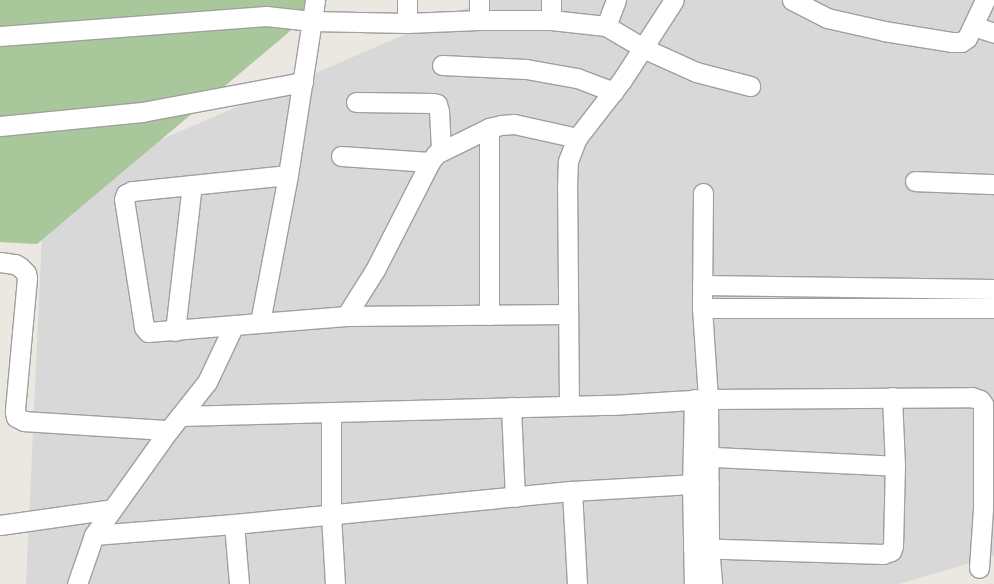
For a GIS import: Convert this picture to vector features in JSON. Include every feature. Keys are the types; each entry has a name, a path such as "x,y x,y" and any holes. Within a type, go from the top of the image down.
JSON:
{"street":[{"path":"260,322 288,176 315,0"},
{"path":"407,0 407,23"},
{"path":"479,0 479,20"},
{"path":"551,0 551,20"},
{"path":"606,26 616,0"},
{"path":"569,405 568,161 577,138 643,48 674,0"},
{"path":"792,0 827,18 884,31 950,42 961,42 967,38 985,0"},
{"path":"0,36 266,16 312,21 407,23 479,20 551,20 606,26 643,48 696,72 750,86"},
{"path":"973,26 994,33"},
{"path":"442,66 526,69 577,78 612,92"},
{"path":"0,126 142,112 303,82"},
{"path":"346,316 375,270 436,156 439,111 437,104 433,103 356,102"},
{"path":"341,156 436,156 489,128 514,124 577,138"},
{"path":"489,128 489,315"},
{"path":"288,176 132,191 126,194 124,199 144,327 148,332 346,316 568,314"},
{"path":"915,181 994,184"},
{"path":"175,331 192,185"},
{"path":"694,584 701,547 703,193"},
{"path":"0,262 15,264 26,273 27,278 15,411 16,417 24,421 175,423 331,412 612,405 701,399 972,397 980,400 983,404 988,509 979,568"},
{"path":"702,285 994,289"},
{"path":"702,308 994,308"},
{"path":"76,584 94,534 175,423 208,382 234,325"},
{"path":"701,547 888,554 893,546 895,466 892,397"},
{"path":"511,407 515,497"},
{"path":"331,412 331,515 335,584"},
{"path":"701,456 895,466"},
{"path":"94,534 234,524 572,491 701,484"},
{"path":"572,491 577,584"},
{"path":"0,525 112,509"},
{"path":"234,524 239,584"},
{"path":"701,547 712,584"}],"shaded area":[{"path":"485,0 994,0 994,556 899,584 26,584 44,190"}],"green space":[{"path":"0,0 327,0 37,244 0,242"}]}
